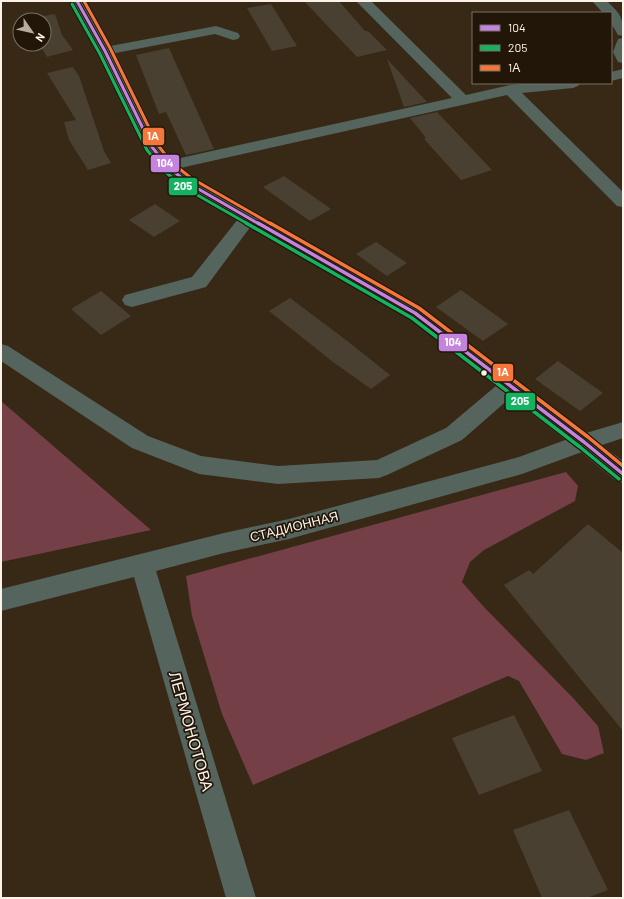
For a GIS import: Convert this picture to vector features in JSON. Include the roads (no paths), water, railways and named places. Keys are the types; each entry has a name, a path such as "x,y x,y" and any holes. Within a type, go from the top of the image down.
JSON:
{"main road":[{"path":"78,1 105,51 152,147 167,166 188,183 415,313 584,442 623,474"}],"street":[{"path":"363,1 462,100"},
{"path":"599,1 610,12"},
{"path":"612,14 623,32"},
{"path":"105,51 216,30 233,36"},
{"path":"623,42 620,52 623,59"},
{"path":"612,77 623,73"},
{"path":"167,166 510,90 564,84"},
{"path":"510,90 623,202"},
{"path":"132,300 199,282 248,218"},
{"path":"1,351 140,442 199,464 278,474 379,469 454,434 510,386"},
{"name":"СТАДИОННАЯ","path":"1,600 224,543 289,529 522,465 584,442 623,430"},
{"name":"ЛЕРМОНОТОВА","path":"142,564 241,898"}]}
